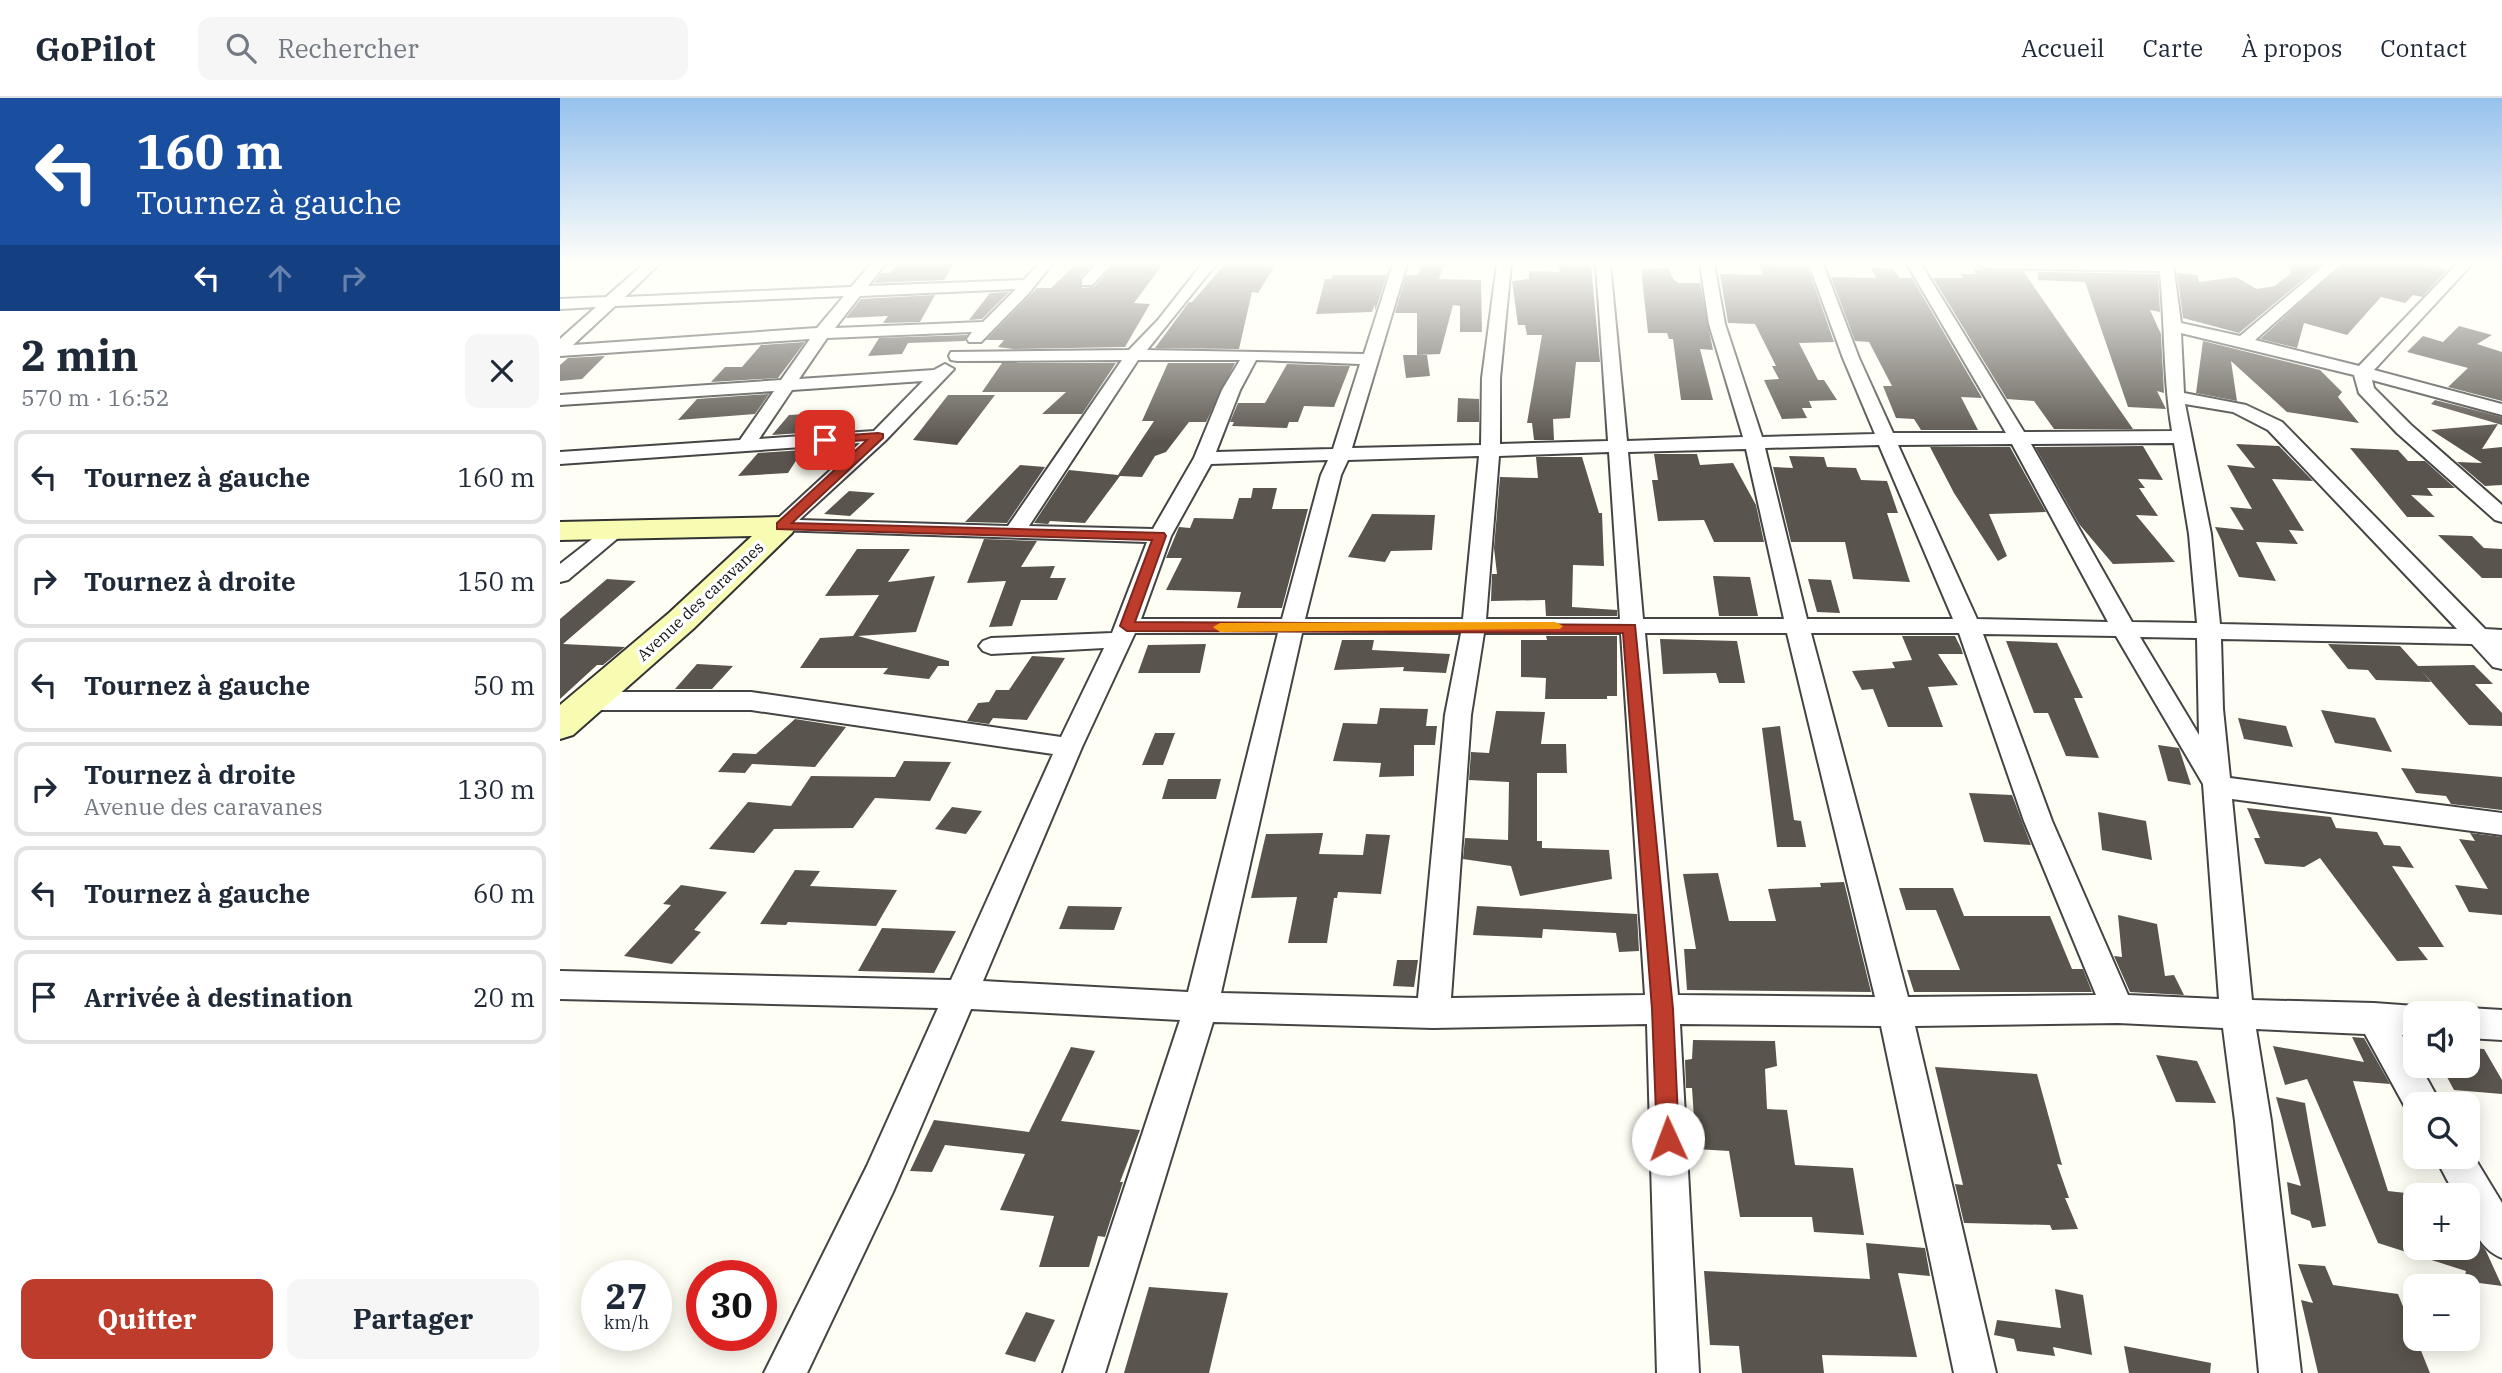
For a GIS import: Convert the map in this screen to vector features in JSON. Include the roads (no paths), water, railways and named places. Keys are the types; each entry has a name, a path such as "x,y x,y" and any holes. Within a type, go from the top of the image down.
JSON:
{"street":[{"path":"560,349 587,324"},
{"path":"744,446 830,324"},
{"name":"Avenue des caravanes","path":"560,726 681,621 878,436 990,324"},
{"path":"1015,531 1133,356 1164,324"},
{"path":"1084,1373 1201,1007 1291,628 1331,475 1341,453 1381,324"},
{"path":"1433,1013 1458,715 1474,625 1481,522 1490,448 1491,377 1497,324"},
{"path":"1607,324 1662,1009 1678,1373"},
{"path":"1717,324 1755,442 1798,626 1895,1012 1975,1373"},
{"path":"1838,324 1968,626 2038,821 2118,1009"},
{"path":"1948,324 2019,439 2181,730 2219,787 2502,824"},
{"path":"2243,342 2265,324"},
{"path":"2362,373 2409,324"},
{"path":"2280,1373 2253,1121 2237,1012 2210,709 2209,630 2200,534 2175,397 2174,326 2502,410"},
{"path":"560,349 822,333 987,327"},
{"path":"785,1373 880,1179 958,994 1069,747 1124,633 1160,536 1204,458 1231,390 1251,355"},
{"path":"957,356 1251,355 1370,359"},
{"path":"2362,373 2365,389 2404,429 2502,516"},
{"path":"560,400 939,375"},
{"path":"2175,397 2243,408 2259,414 2275,426 2491,637 2502,661"},
{"path":"560,458 878,436"},
{"path":"1204,458 1887,439 2182,437"},
{"path":"560,531 781,526 1160,536"},
{"path":"560,575 617,529"},
{"path":"991,646 1124,633 1474,625 1630,628 1968,626 2491,637"},
{"path":"588,701 751,701 1069,747"},
{"path":"560,985 958,994 1201,1007 1433,1013 1662,1009 1895,1012 2118,1009 2403,1020"},
{"path":"2374,1018 2416,1092"},
{"path":"2480,1024 2502,1025"},
{"path":"2460,1169 2502,1239"}]}
